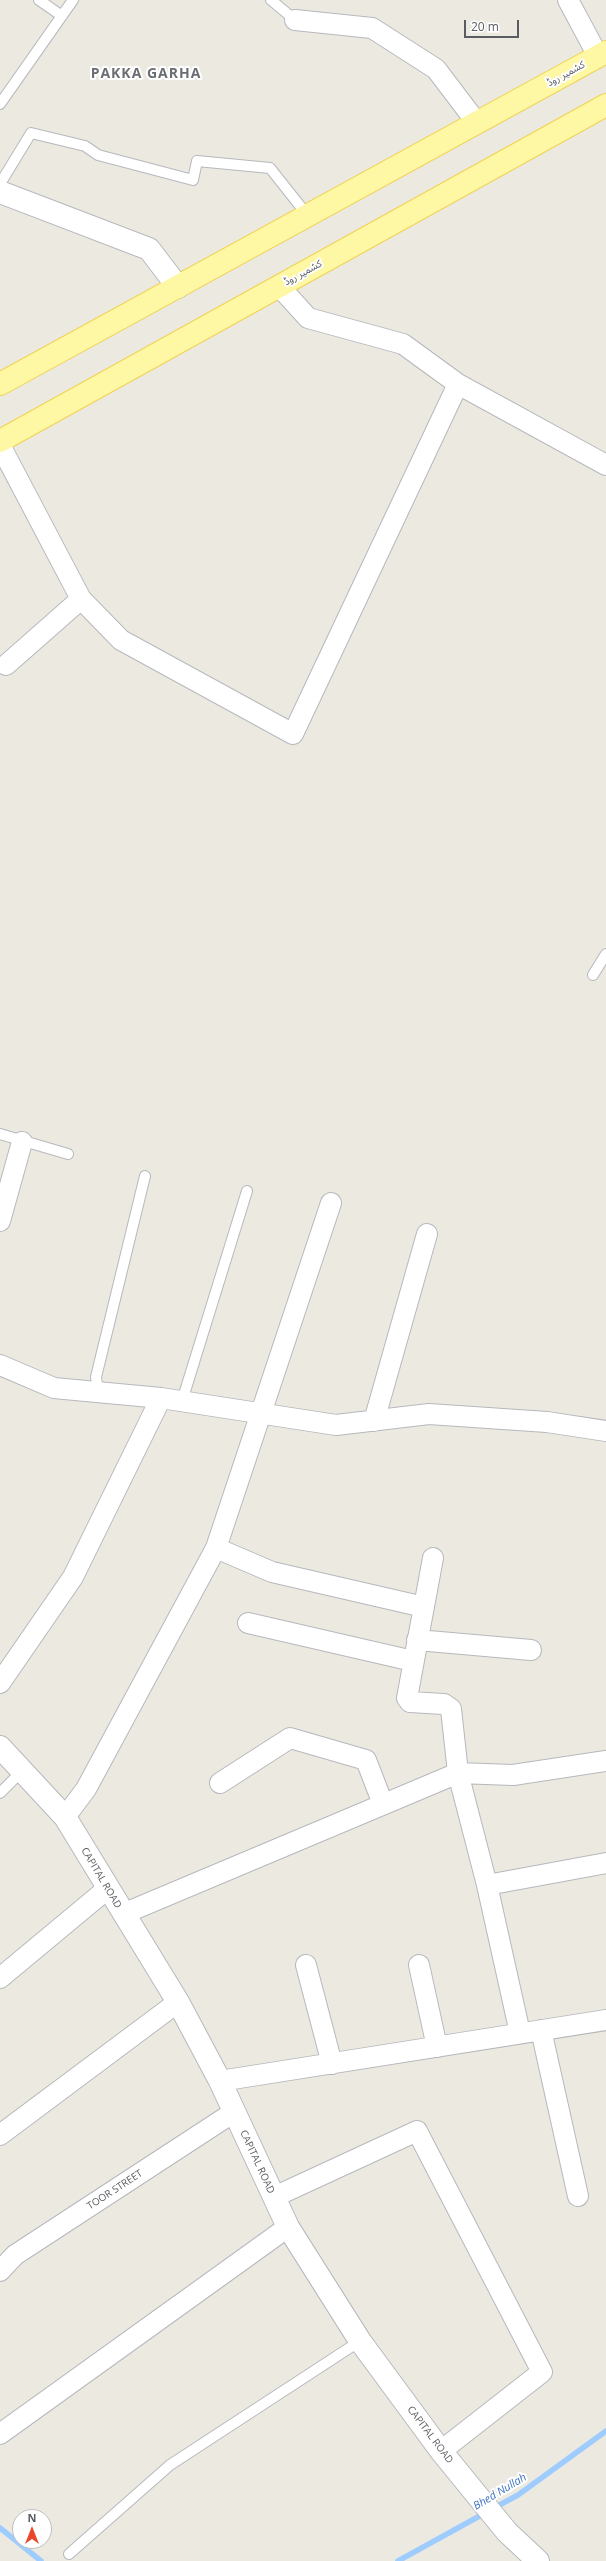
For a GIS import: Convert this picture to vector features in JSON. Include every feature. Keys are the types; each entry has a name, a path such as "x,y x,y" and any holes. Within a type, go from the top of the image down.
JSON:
{"main road":[{"name":"کشمیر روڈ","path":"0,384 602,54"},
{"name":"کشمیر روڈ","path":"0,441 606,105"}],"street":[{"path":"568,0 602,54"},
{"path":"295,20 372,28 436,69 477,123"},
{"path":"0,192 148,249 178,287"},
{"path":"279,286 308,318 403,344 458,384 606,465"},
{"path":"0,445 81,599 121,640 293,734 458,384"},
{"path":"6,665 81,599"},
{"path":"0,1221 22,1142"},
{"path":"65,1817 86,1789 216,1548 331,1203"},
{"path":"374,1420 427,1234"},
{"path":"0,1366 54,1388 161,1398 336,1425 429,1414 547,1422 606,1431"},
{"path":"0,1683 73,1577 161,1398"},
{"path":"216,1548 272,1572 424,1607"},
{"path":"433,1558 407,1698 410,1702 444,1704 451,1710 458,1773 487,1885 520,2033"},
{"path":"248,1623 413,1662"},
{"path":"418,1640 531,1650"},
{"path":"220,1783 290,1738 366,1760 383,1804"},
{"name":"CAPITAL ROAD","path":"0,1747 21,1772 65,1817 107,1889 178,2002 220,2081 288,2228 360,2341 441,2451 477,2493 507,2532 538,2561"},
{"path":"123,1914 458,1773 513,1775 606,1761"},
{"path":"487,1885 606,1863"},
{"path":"0,1978 107,1889"},
{"path":"306,1965 332,2064"},
{"path":"418,1965 437,2047"},
{"path":"0,2135 178,2002"},
{"path":"220,2081 606,2020"},
{"path":"541,2030 578,2196"},
{"name":"TOOR STREET","path":"0,2271 15,2255 234,2112"},
{"path":"274,2197 417,2131 542,2372 441,2451"},
{"path":"0,2434 288,2228"}],"lane":[{"path":"39,0 62,16"},
{"path":"0,104 73,0"},
{"path":"271,0 295,20"},
{"path":"0,184 31,132 84,146 98,156 193,180 198,161 270,168 308,216"},
{"path":"593,975 606,954"},
{"path":"0,1134 22,1142 68,1154"},
{"path":"98,1392 96,1377 145,1176"},
{"path":"182,1401 248,1191"},
{"path":"0,1793 21,1772"},
{"path":"69,2554 170,2465 360,2341"}],"waterway":[{"name":"Bhed Nullah","path":"494,2508 518,2495 606,2431"},
{"name":"Bhed Nullah","path":"398,2561 485,2513"},
{"name":"Bhed Nullah","path":"0,2528 41,2561"}],"district":[{"name":"PAKKA GARHA","path":"146,74"}]}
